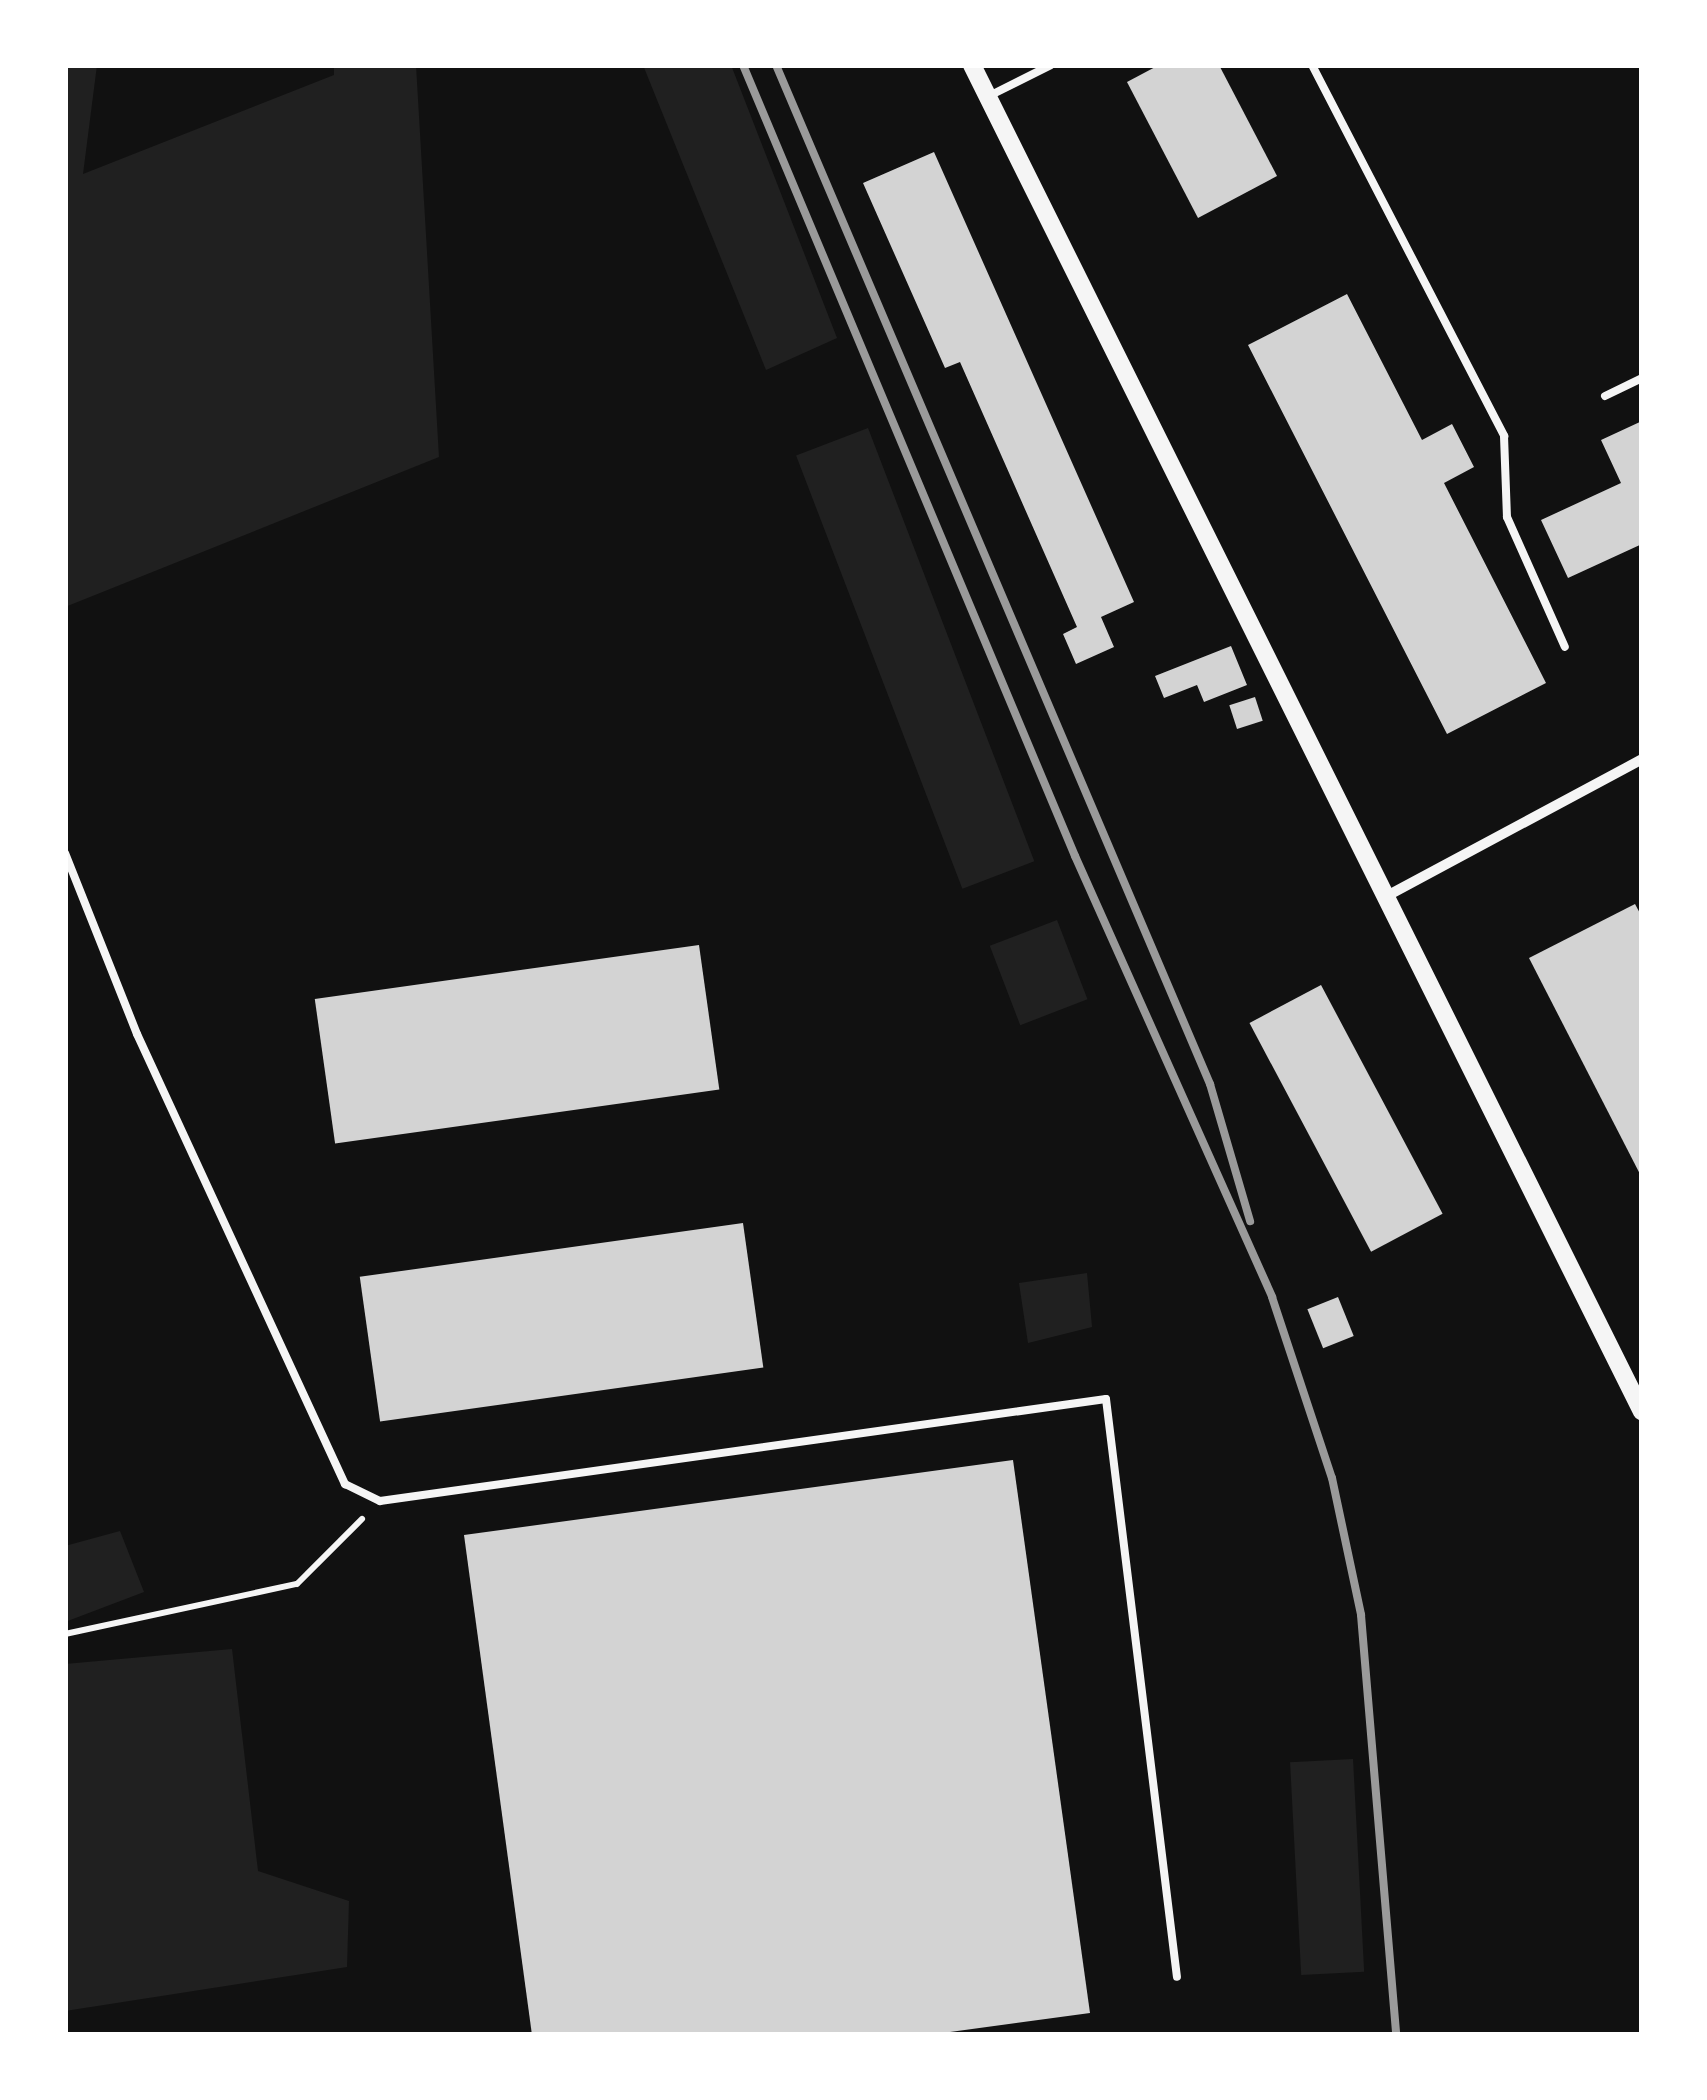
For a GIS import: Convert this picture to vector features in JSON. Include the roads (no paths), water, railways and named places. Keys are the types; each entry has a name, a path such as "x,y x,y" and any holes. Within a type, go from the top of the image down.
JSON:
{"street":[{"path":"972,65 1642,1412"},
{"path":"1384,897 1642,760"}],"lane":[{"path":"989,96 1051,65"},
{"path":"1312,65 1504,436 1508,517 1565,647"},
{"path":"1605,396 1642,378"},
{"path":"65,853 138,1034 345,1484 380,1501 1106,1399 1177,1977"}],"railway":[{"path":"743,65 1075,856 1272,1297 1332,1478 1361,1615 1396,2035"},
{"path":"776,65 1210,1084 1250,1221"}]}
